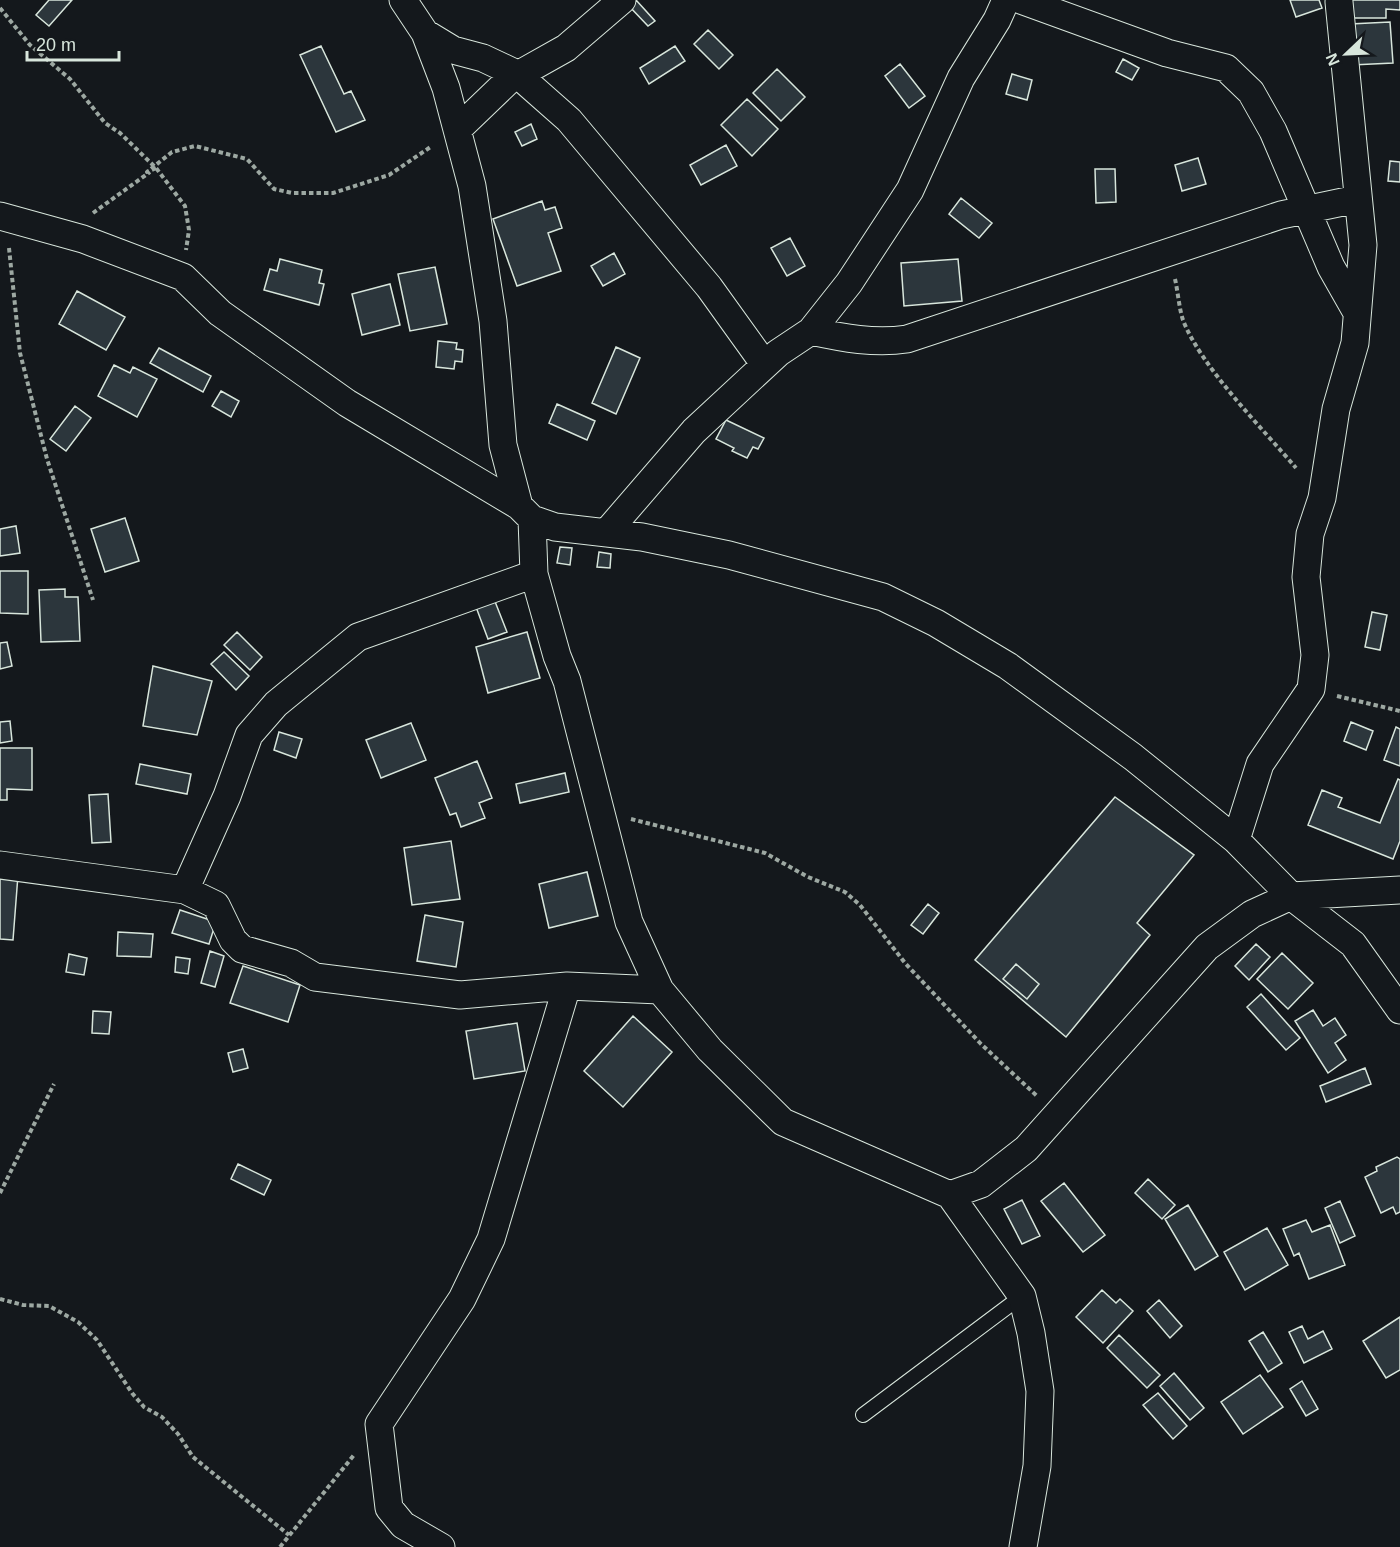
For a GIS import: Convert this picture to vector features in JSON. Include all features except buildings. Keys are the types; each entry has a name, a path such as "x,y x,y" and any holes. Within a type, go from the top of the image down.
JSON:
{"street":[{"path":"403,0 425,33 458,129 472,186 499,369 503,445 525,512 534,574 557,656 567,681 629,922 660,990 710,1050 783,1122 950,1195 1022,1296 1040,1391 1037,1466 1023,1547"},
{"path":"458,129 517,74 566,48 622,0"},
{"path":"606,533 694,432 765,365 811,331 849,283 910,189 961,78 997,21 1006,0"},
{"path":"1021,0 1167,53 1226,68 1251,92 1293,173 1305,210 1330,267 1356,311"},
{"path":"1236,840 1260,764 1311,689 1315,655 1306,577 1310,534 1322,498 1336,409 1355,343 1363,245 1339,2"},
{"path":"425,33 453,50 483,58 517,74 569,120 709,287 765,365"},
{"path":"811,331 840,337 888,342 907,339 1168,252 1305,210 1357,199"},
{"path":"3,217 84,239 183,277 220,312 347,403 525,512 555,527 606,533 729,555 883,597 936,623 1008,666 1132,758 1236,840 1291,896 1353,944 1400,974"},
{"path":"185,890 227,796 249,735 276,704 358,637 534,574"},
{"path":"0,866 185,890 216,905 233,940 242,949 291,963 315,977 460,995 567,986 660,990"},
{"path":"950,1195 981,1184 1008,1165 1058,1114 1207,947 1252,914 1291,896 1400,890"},
{"path":"1353,944 1400,1010"},
{"path":"441,1547 403,1525 389,1508 379,1424 462,1299 491,1239 567,986"}],"lane":[{"path":"863,1415 1022,1296"}],"path":[{"path":"0,8 30,45 70,79 105,123 120,133 156,168 185,206 189,230 183,277"},
{"path":"156,168 147,172 172,152 195,146 247,159 274,189 292,194 333,193 389,175 458,129"},
{"path":"48,230 97,211 156,168"},
{"path":"3,217 20,354 47,459 93,600"},
{"path":"1168,252 1182,304 1182,318 1193,338 1218,376 1322,498"},
{"path":"1311,689 1400,711"},
{"path":"600,813 765,853 808,877 845,892 860,905 905,963 981,1044 1058,1114"},
{"path":"0,1193 54,1083"},
{"path":"0,1299 23,1305 49,1306 78,1322 97,1340 132,1393 144,1407 162,1417 193,1457 289,1535"},
{"path":"280,1547 379,1424"}]}
